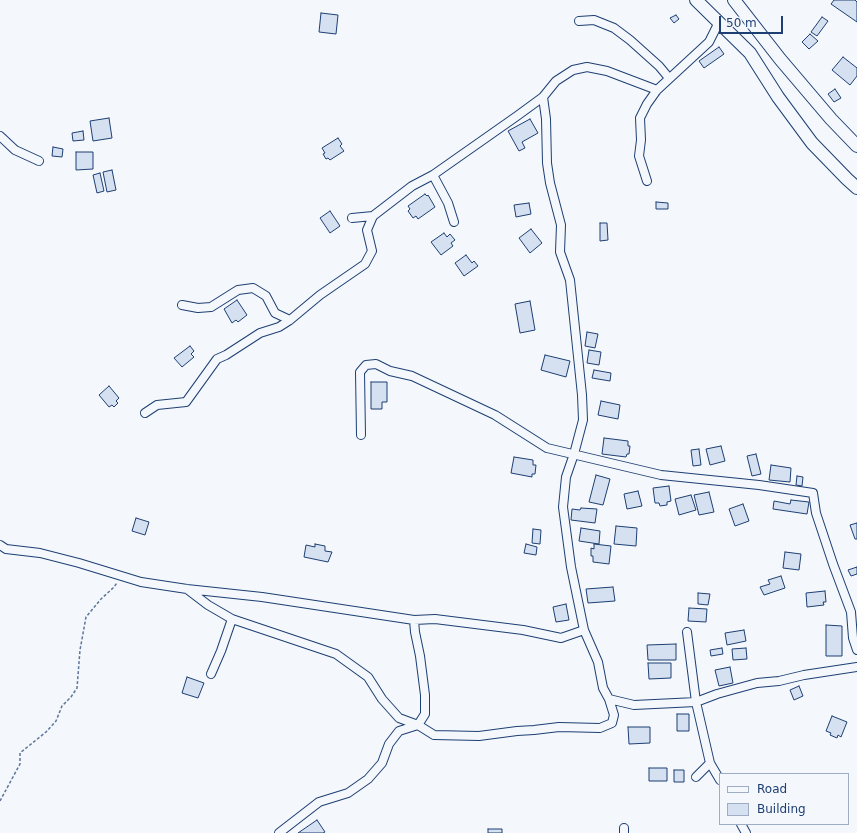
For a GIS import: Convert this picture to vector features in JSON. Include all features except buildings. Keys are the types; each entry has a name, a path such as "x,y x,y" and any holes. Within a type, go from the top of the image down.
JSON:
{"main road":[{"path":"696,0 750,53 778,97 812,143 846,179 857,188"},
{"path":"737,1 780,59 831,119 857,146"}],"street":[{"path":"579,21 594,20 614,28 659,66 669,78"},
{"path":"647,181 639,156 641,140 640,118 656,90 709,42 719,22"},
{"path":"145,413 157,405 186,402 217,359 226,355 260,333 279,327 290,320 320,295 366,264 372,251 367,230 373,216 412,186 432,175 517,116 543,97 556,81 573,70 588,67 607,71 656,90"},
{"path":"187,589 208,605 232,619 336,654 368,677 382,699 399,718 418,725 434,735 479,736 559,727 600,728 612,723 614,715 609,699 603,688 598,662 584,630 571,567 563,507 566,477 583,420 582,396 570,280 560,252 561,225 550,183 547,163 546,120 543,97"},
{"path":"0,136 15,150 39,161"},
{"path":"432,175 448,203 454,222"},
{"path":"352,218 373,216"},
{"path":"182,305 198,308 211,307 238,290 253,288 266,296 275,313 290,320"},
{"path":"362,435 360,372 366,365 376,364 390,371 412,376 495,415 547,448 661,475 759,484 813,493 816,513 851,612 853,638 857,650"},
{"path":"0,545 6,549 40,553 79,563 141,582 187,589 262,597 414,620 435,619 523,630 561,638 584,630"},
{"path":"210,674 221,651 232,619"},
{"path":"279,833 319,802 348,793 368,779 382,763 389,744 399,731 418,725 425,714 426,695 420,656 414,632 414,620"},
{"path":"687,632 696,702 710,763 719,778"},
{"path":"609,699 634,705 696,702 717,694 757,683 779,681 804,675 857,668"},
{"path":"696,777 710,763"}],"path":[{"path":"0,801 20,764 20,753 46,732 56,721 62,706 77,688 80,650 86,617 113,588 121,575"}]}
